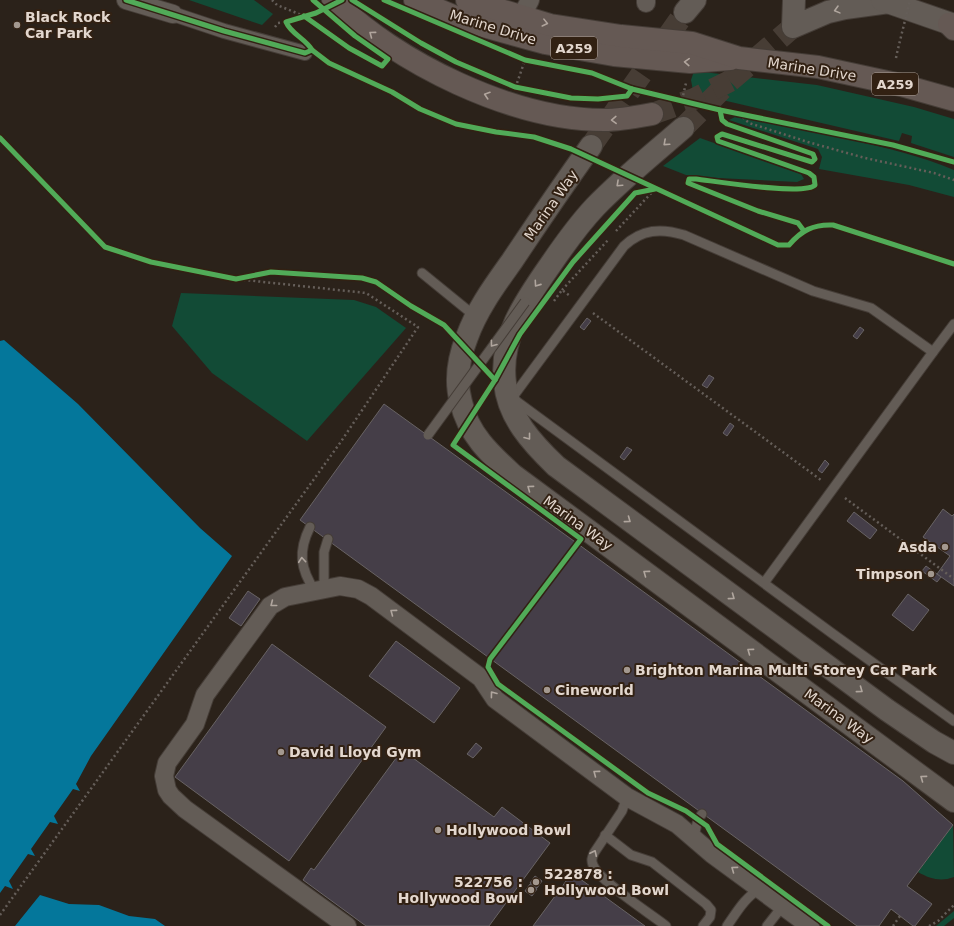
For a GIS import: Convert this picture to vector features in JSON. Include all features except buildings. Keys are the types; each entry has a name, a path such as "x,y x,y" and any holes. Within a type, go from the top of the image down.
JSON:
{"main road":[{"path":"333,0 348,15 397,51 422,66 481,93 529,108 584,119 626,119 652,114"},
{"name":"Marine Drive","path":"416,0 465,21 545,43 614,55 690,62 740,58"},
{"name":"Marine Drive","path":"467,0 526,9 550,25 621,36 692,43 740,58 818,67 954,100"}],"street":[{"path":"126,0 224,31 305,52"},
{"path":"794,0 793,27 828,12 894,1 952,26"},
{"path":"683,128 594,208 558,253 525,302 516,319 505,353 504,383 510,403 521,428 538,449 585,488 887,710 934,742 954,753"},
{"name":"Marina Way","path":"592,146 539,221 476,317 463,348 458,371 458,388 464,415 472,430 485,449 513,475 954,801"},
{"path":"347,926 185,809 171,796 165,781 168,763 195,724 205,695 263,613 270,606 285,597 350,587 365,592 481,678 495,699 627,797 677,824 712,854 810,926"}],"lane":[{"path":"933,352 871,308 819,293 684,235 667,230 653,230 644,233 627,243 512,398 954,721"},
{"path":"422,273 476,317"},
{"path":"428,435 525,302"},
{"path":"764,583 954,324"},
{"path":"310,527 304,539 302,563 305,577 319,591"},
{"path":"319,591 324,552 328,540"},
{"path":"627,797 622,811 591,859 593,866 598,874 666,926"},
{"path":"694,837 698,819 702,814"},
{"path":"606,835 631,855 652,862 706,904 711,910 710,917 703,926"},
{"path":"727,926 752,893 760,889"},
{"path":"767,926 778,912 785,907"}],"path":[{"path":"272,0 277,5 309,17"},
{"path":"894,1 896,58"},
{"path":"288,27 286,22 304,16"},
{"path":"518,57 532,62"},
{"path":"509,84 518,87 525,60"},
{"path":"675,99 689,102"},
{"path":"733,112 754,117"},
{"path":"739,114 748,123 808,142 865,158 934,173 954,180"},
{"path":"648,186 778,246 789,245 802,229 833,225 954,264"},
{"path":"642,192 655,190"},
{"path":"623,224 655,190"},
{"path":"552,303 608,240"},
{"path":"236,279 257,275"},
{"path":"0,915 336,450 418,327 366,293 228,278"},
{"path":"562,290 833,488 954,579"},
{"path":"929,926 938,921 954,906"},
{"path":"893,926 900,916"}],"green space":[{"path":"189,0 254,0 273,14 262,25"},
{"path":"694,71 817,85 914,107 954,119 954,157 911,143 912,136 902,133 899,141 701,95 693,91 691,80"},
{"path":"735,117 794,127 852,140 942,165 954,170 954,197 909,185 819,169 822,157 818,149 729,120"},
{"path":"700,138 801,174 804,179 797,182 697,177 686,175 663,166"},
{"path":"181,293 354,300 376,307 406,328 307,441 212,373 172,326"},
{"path":"953,825 954,877 949,879 936,879 918,872"},
{"path":"954,911 954,918 944,926 936,926"}],"water":[{"path":"4,340 78,404 200,528 232,556 91,756 76,784 80,791 73,789 54,816 58,824 50,822 31,849 35,856 28,854 9,881 13,889 5,886 0,893 0,341"},
{"path":"40,895 69,904 99,905 129,916 155,919 165,926 15,926"}],"tunnel":[{"path":"591,146 685,12"},
{"path":"683,128 730,81 793,27"},
{"path":"652,114 694,99 730,81"}],"cycle path":[{"path":"126,0 224,31 305,53 312,50 291,30 286,22 316,13 342,0"},
{"path":"304,16 349,48 382,66 388,59 355,36 313,0"},
{"path":"352,0 421,43 456,62 515,87 571,98 598,99 627,96 632,89"},
{"path":"384,0 525,60 592,73 632,89 720,110 893,145 954,162"},
{"path":"312,50 329,63 392,92 420,109 456,124 496,132 534,137 571,149 778,245 789,245 803,232 813,227 833,225 954,264"},
{"path":"720,110 722,120 727,124 813,154 815,159 812,162 722,134 717,137 718,141 809,173 814,177 815,185 808,188 795,189 758,187 696,179 689,179 688,183 758,211 798,223 804,231"},
{"path":"0,138 105,247 151,262 236,279 271,272 362,278 376,282 411,306 444,325 495,380"},
{"path":"655,189 635,193 573,262 520,334 495,380 453,445 581,539 490,659 488,667 498,684 648,793 686,811 707,826 717,844 828,926"}],"place":[{"name":"Black Rock Car Park","path":"17,25"},
{"name":"Asda","path":"945,547"},
{"name":"Timpson","path":"931,574"},
{"name":"Brighton Marina Multi Storey Car Park","path":"627,670"},
{"name":"Cineworld","path":"547,690"},
{"name":"David Lloyd Gym","path":"281,752"},
{"name":"Hollywood Bowl","path":"438,830"},
{"name":"522878 : Hollywood Bowl","path":"536,882"},
{"name":"522756 : Hollywood Bowl","path":"531,890"}]}
